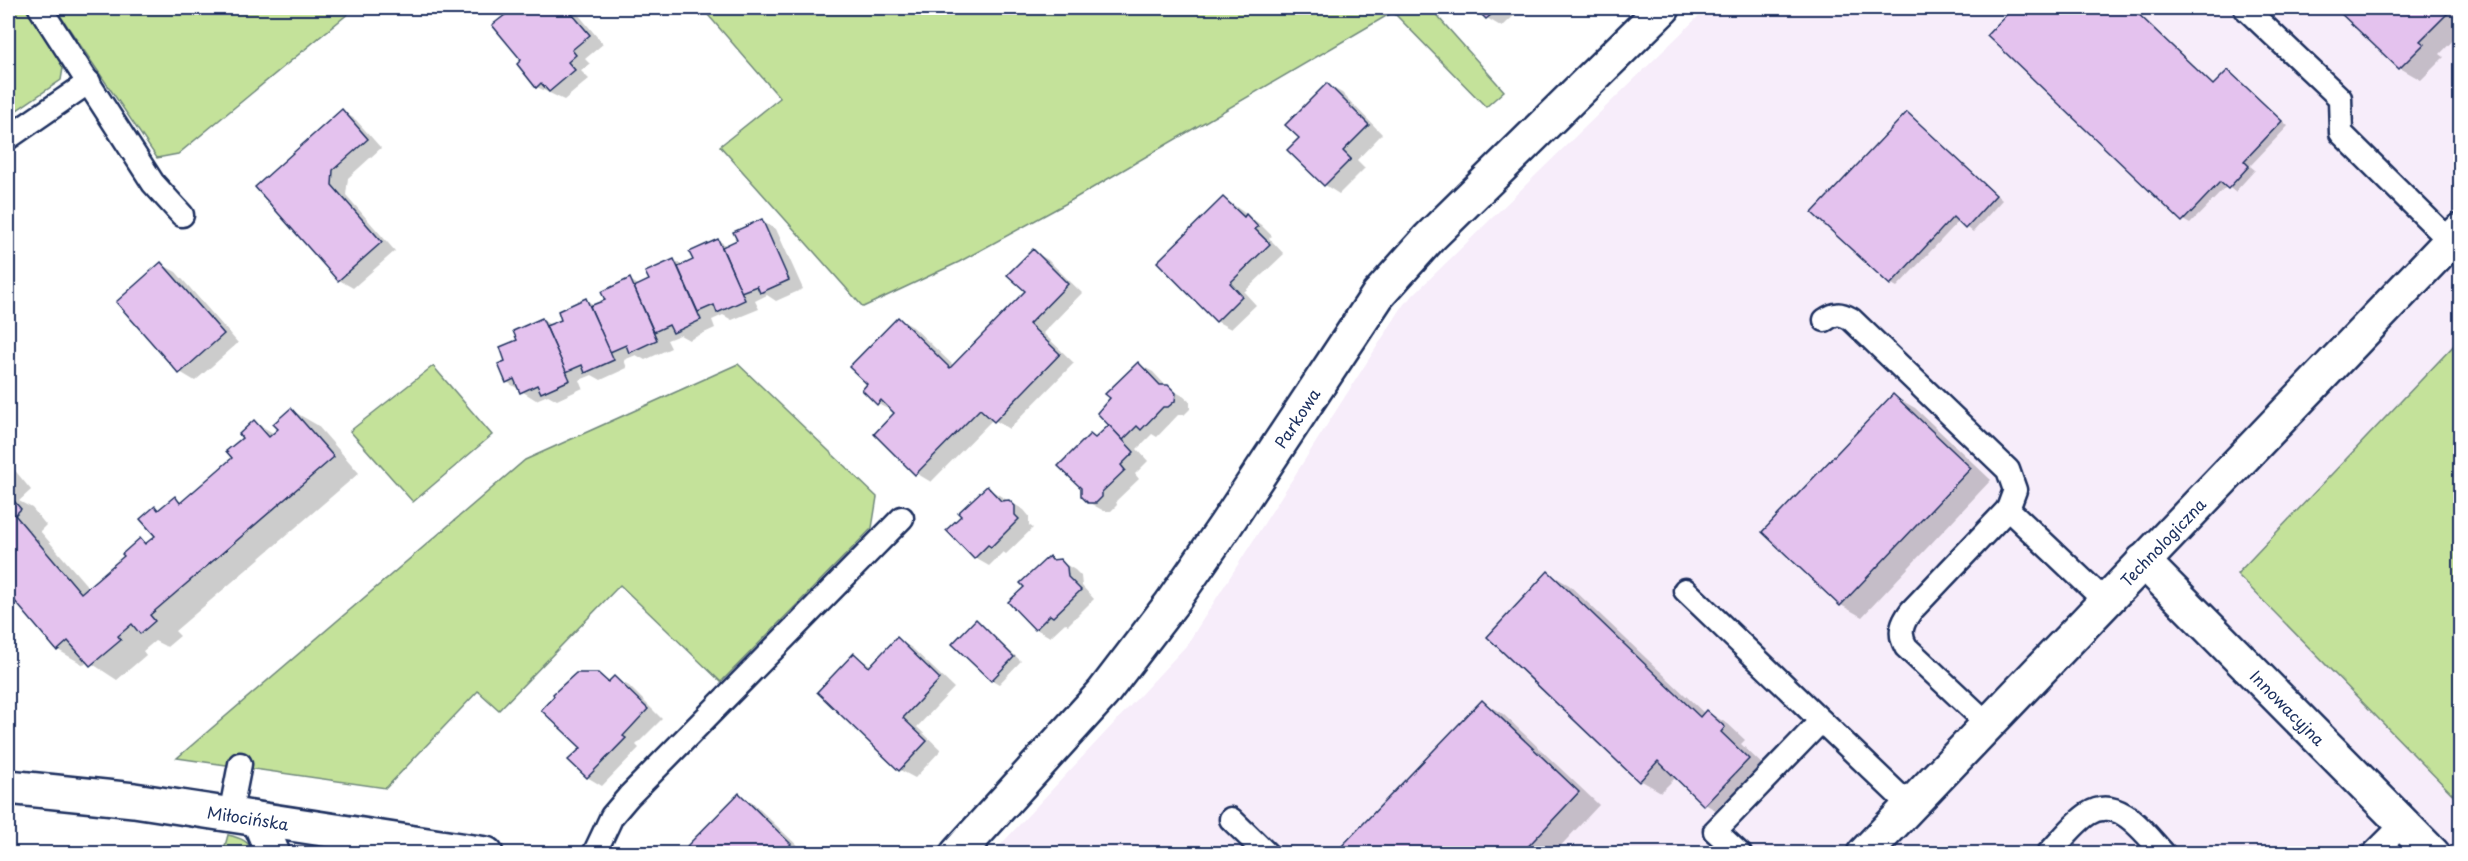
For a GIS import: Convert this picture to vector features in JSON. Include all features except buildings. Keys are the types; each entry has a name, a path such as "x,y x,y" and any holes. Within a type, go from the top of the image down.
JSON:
{"street":[{"name":"Parkowa","path":"957,854 1103,693 1171,604 1378,295 1429,238 1663,8"},
{"name":"Technologiczna","path":"1864,854 2455,236"},
{"name":"Innowacyjna","path":"2143,561 2433,854"},
{"name":"Miłocińska","path":"8,787 134,800 486,854"},
{"path":"244,817 273,854"}],"lane":[{"path":"40,8 153,183 182,215"},
{"path":"2245,8 2340,98 2341,133 2455,236"},
{"path":"8,138 89,82"},
{"path":"1825,320 1842,314 1851,319 2008,470 2015,490 2008,509 1911,611 1901,629 1901,638 1906,646 1988,724"},
{"path":"2008,509 2105,601"},
{"path":"594,854 612,816 629,796 902,518"},
{"path":"1685,590 1909,805"},
{"path":"1740,854 1715,831 1821,721"},
{"path":"240,764 244,817"},
{"path":"2048,854 2089,814 2102,808 2115,809 2128,816 2164,854"},
{"path":"1231,819 1267,854"},
{"path":"2373,854 2403,824"}],"shaded area":[{"path":"1707,8 2460,8 2460,853 992,854 1186,646 1404,304"}],"green space":[{"path":"8,8 27,8 64,62 61,80 8,116"},
{"path":"55,8 355,8 178,154 157,158"},
{"path":"702,8 1430,8 1504,91 1486,107 1393,12 1065,204 959,262 863,307 720,146 780,98"},
{"path":"2460,339 2460,802 2237,574"},
{"path":"738,364 877,497 872,528 721,682 620,585 499,710 478,691 386,788 177,758 525,460"},
{"path":"433,366 492,435 413,502 350,431"},
{"path":"228,835 244,841 254,853 223,853"}]}
